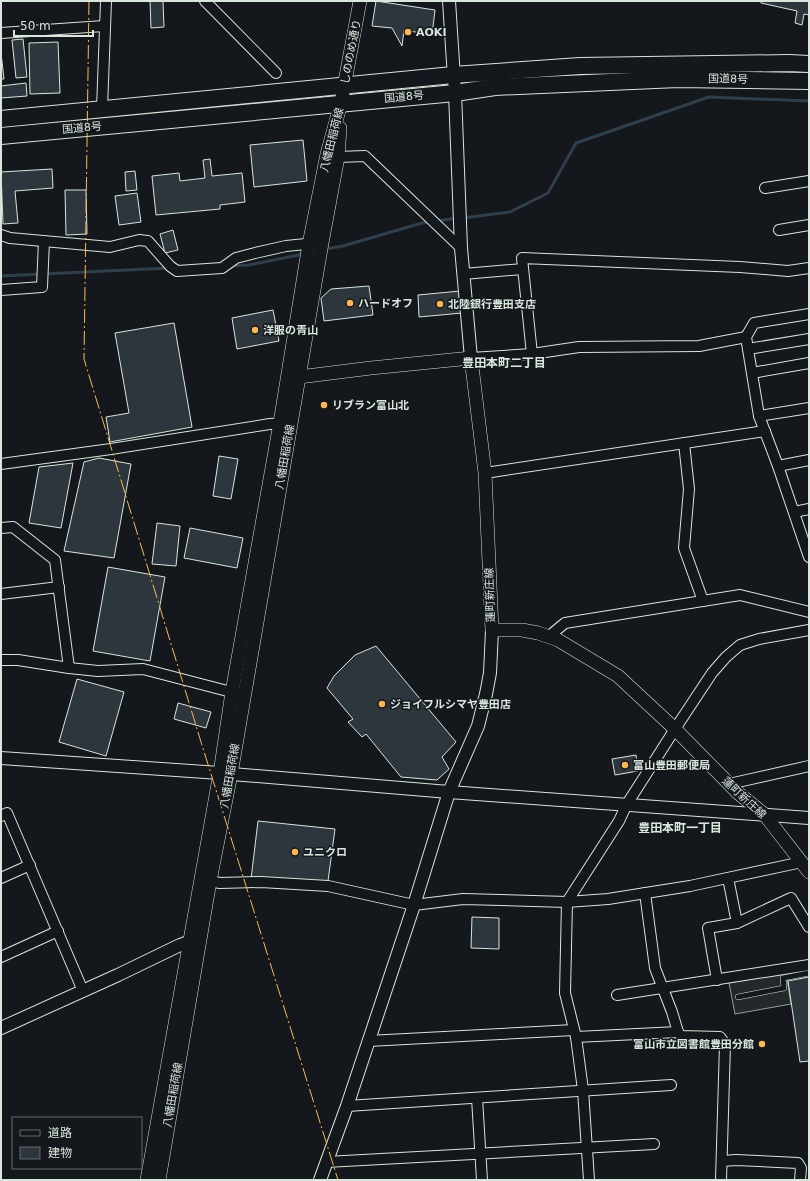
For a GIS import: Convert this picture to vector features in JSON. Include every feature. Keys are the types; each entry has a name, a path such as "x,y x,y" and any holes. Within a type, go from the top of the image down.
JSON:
{"highway":[{"name":"国道8号","path":"1,119 453,75 580,66 809,64"},
{"name":"国道8号","path":"1,136 455,93 496,87 678,78 809,81"}],"main road":[{"name":"しののめ通り","path":"341,103 360,1"},
{"name":"八幡田稲荷線","path":"316,243 338,157 341,103"},
{"name":"八幡田稲荷線","path":"147,1180 194,942 225,773 316,243 327,154 341,103"},
{"path":"293,376 471,358"},
{"name":"蓮町新庄線","path":"471,358 486,473 492,630 522,630 558,640 618,676 729,784 764,814 805,867"},
{"name":"八幡田稲荷線","path":"159,1180 194,942"}],"street":[{"path":"102,109 106,1"},
{"path":"204,1 276,73"},
{"path":"449,1 455,93 461,248 471,358 532,354 579,347 699,346 746,337"},
{"path":"1,33 104,26"},
{"path":"338,157 365,156 461,248"},
{"path":"765,188 809,180"},
{"path":"779,230 809,225"},
{"path":"1,235 10,238 110,247 139,240 148,241 170,266 177,270 222,268 236,258 286,246 316,243"},
{"path":"1,290 42,287 44,241"},
{"path":"532,354 522,258 740,267 788,271 809,268"},
{"path":"463,274 523,269"},
{"path":"809,314 754,323 746,337 759,416 809,557"},
{"path":"748,349 809,339"},
{"path":"752,373 809,363"},
{"path":"759,416 809,408"},
{"path":"1,464 285,423"},
{"path":"486,473 765,431"},
{"path":"684,444 689,489 684,548 703,601"},
{"path":"778,466 809,460"},
{"path":"794,512 809,509"},
{"path":"1,528 13,527 55,560 69,668"},
{"path":"1,594 59,587"},
{"path":"548,637 565,623 740,595 809,612"},
{"path":"320,1180 347,1106 414,905 449,792 478,726 490,673 492,630"},
{"path":"589,1180 583,1090 575,1034 565,993 567,902 619,822 627,804 674,729 712,673 726,657 740,645 759,639 809,630"},
{"path":"1,660 18,660 98,671 143,669 238,693"},
{"path":"1,758 225,773 449,792 809,818"},
{"path":"729,784 809,766"},
{"path":"1,816 7,813 83,991"},
{"path":"1,878 30,866"},
{"path":"205,880 220,883 261,882 328,886 414,905 463,899 567,902 608,899 728,878 805,867"},
{"path":"728,878 737,923"},
{"path":"644,893 655,968 678,1032 682,1036 720,1037 725,1044 721,1180"},
{"path":"717,980 708,928 737,923 791,898 809,927"},
{"path":"1,958 58,931"},
{"path":"1,1028 180,945 194,942"},
{"path":"617,995 809,965"},
{"path":"368,1041 678,1032"},
{"path":"347,1106 671,1085"},
{"path":"477,1098 482,1180"},
{"path":"326,1162 654,1144"},
{"path":"722,1161 736,1160 798,1163 801,1168 800,1180"}],"lane":[{"path":"738,997 784,988 783,978 809,973"}],"shaded area":[{"path":"786,973 791,1004 735,1014 729,983"}],"building":[{"path":"150,1 163,1 164,27 151,28"},
{"path":"376,1 435,10 432,35 404,30 402,46 392,28 372,26"},
{"path":"761,1 809,1 809,15 804,14 802,25 795,23 797,11 761,3"},
{"path":"23,39 27,77 16,78 12,40"},
{"path":"58,42 60,93 30,94 29,43"},
{"path":"1,53 4,79 1,79"},
{"path":"26,83 27,96 1,98 1,86"},
{"path":"303,140 307,181 254,187 250,145"},
{"path":"210,159 212,176 242,173 245,202 220,205 220,209 156,215 152,176 179,173 180,181 205,178 203,160"},
{"path":"52,169 53,188 15,191 18,223 3,224 1,172"},
{"path":"135,171 137,190 126,191 125,172"},
{"path":"65,190 86,190 87,234 66,235"},
{"path":"137,193 141,222 119,225 115,196"},
{"path":"173,230 178,250 165,253 160,234"},
{"path":"369,286 373,315 324,321 321,298 331,289"},
{"name":"北陸銀行豊田支店","path":"460,291 462,313 419,317 418,295"},
{"name":"洋服の青山","path":"273,310 279,341 237,349 232,318"},
{"path":"174,323 192,427 110,442 106,417 129,413 115,333"},
{"path":"219,456 238,459 231,499 213,496"},
{"path":"99,458 131,464 114,558 64,551 84,462"},
{"path":"73,463 61,528 29,523 39,467"},
{"path":"157,523 180,526 176,566 152,564"},
{"path":"190,528 243,538 237,568 184,558"},
{"path":"108,567 165,577 150,661 93,651"},
{"name":"ジョイフルシマヤ豊田店","path":"376,646 456,742 442,757 449,769 437,780 401,777 366,734 362,737 348,722 353,719 327,688 334,676 355,655"},
{"path":"77,679 124,692 106,756 59,742"},
{"path":"178,703 211,712 206,728 174,719"},
{"path":"636,755 638,771 615,775 612,759"},
{"path":"258,821 335,829 328,881 251,879"},
{"path":"472,917 499,918 499,949 471,948"},
{"path":"809,977 809,1061 800,1062 788,981"}],"waterway":[{"path":"463,218 510,212 548,193 576,143 709,97 809,101"},
{"path":"437,221 457,218"},
{"path":"325,249 343,246 429,222"},
{"path":"230,266 249,265 303,254"},
{"path":"1,276 169,268"}],"power":[{"path":"89,1 84,359 201,742 338,1180"}],"place":[{"name":"AOKI","path":"408,32"},
{"name":"ハードオフ","path":"350,303"},
{"name":"北陸銀行豊田支店","path":"440,304"},
{"name":"洋服の青山","path":"255,330"},
{"name":"リブラン富山北","path":"324,405"},
{"name":"ジョイフルシマヤ豊田店","path":"382,704"},
{"name":"富山豊田郵便局","path":"625,765"},
{"name":"ユニクロ","path":"295,852"},
{"name":"富山市立図書館豊田分館","path":"762,1044"}],"district":[{"name":"豊田本町二丁目","path":"504,363"},
{"name":"豊田本町一丁目","path":"680,828"}]}
